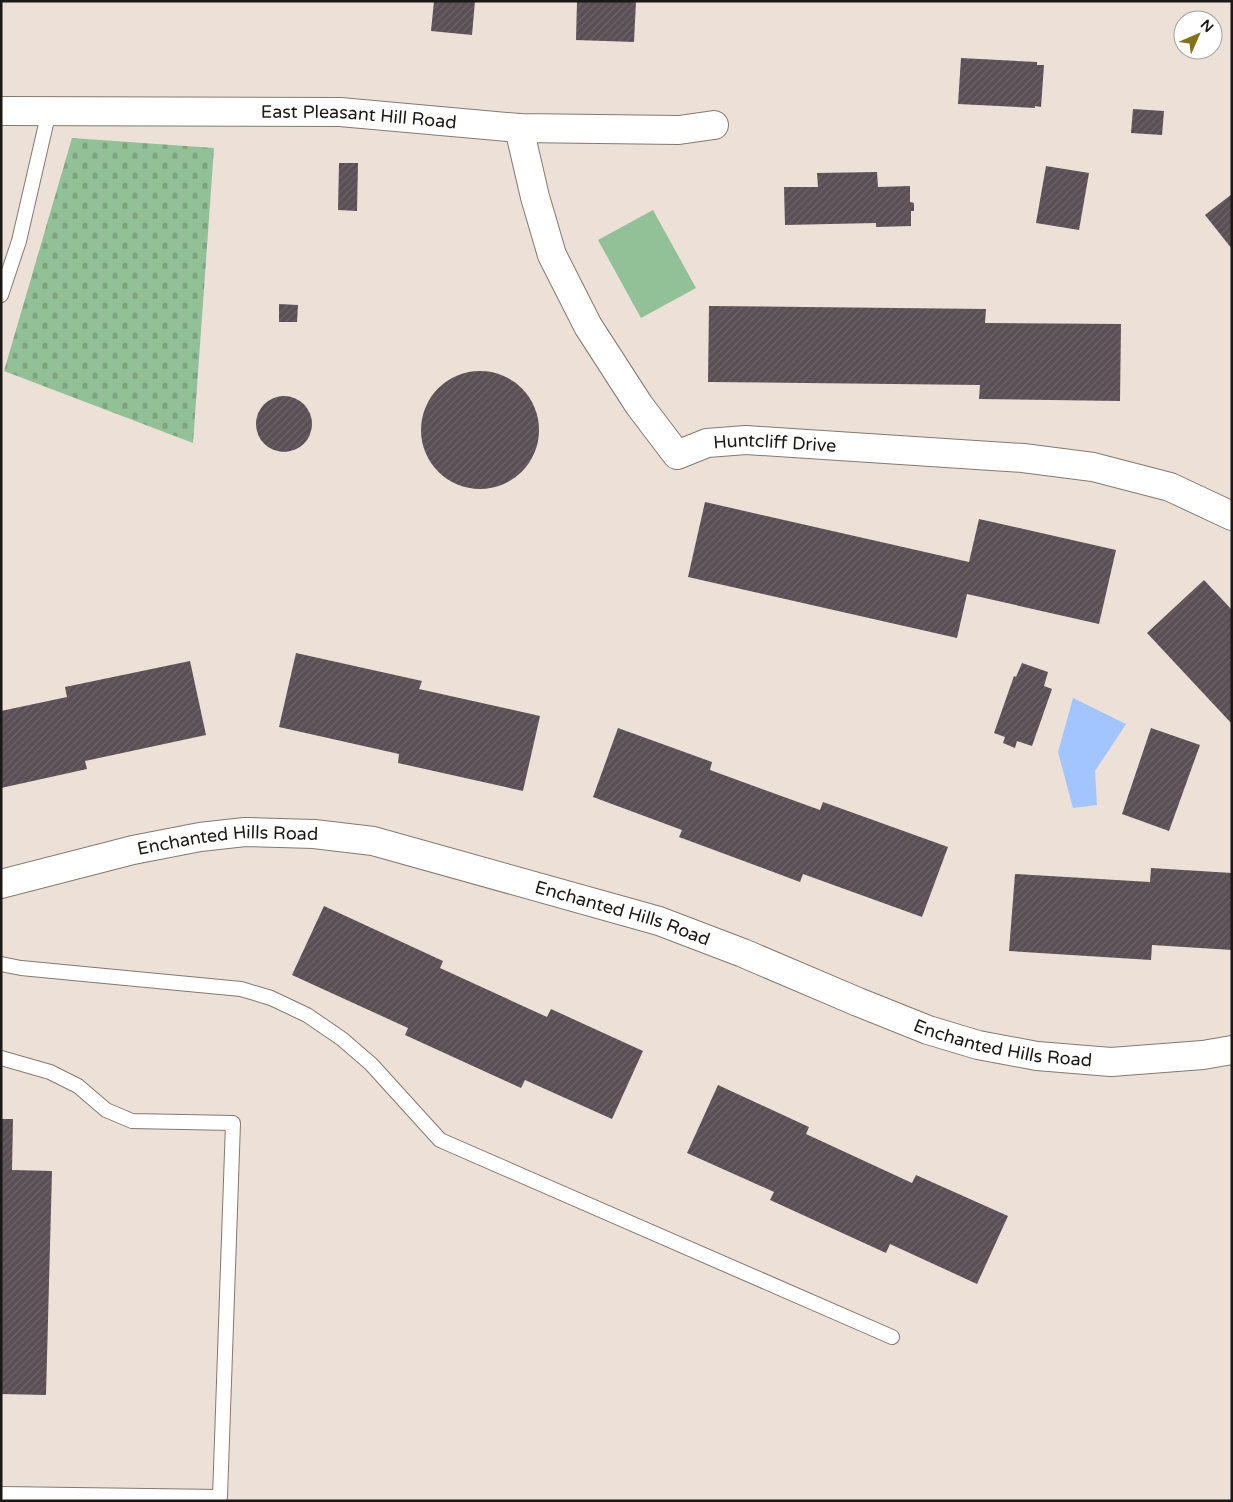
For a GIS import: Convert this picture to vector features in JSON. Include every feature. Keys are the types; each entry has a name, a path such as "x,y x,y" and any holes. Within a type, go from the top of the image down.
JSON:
{"street":[{"name":"East Pleasant Hill Road","path":"1,111 340,112 519,128 679,130 714,125"},
{"name":"Huntcliff Drive","path":"519,128 535,197 552,255 588,326 639,405 678,455 707,444 746,440 1024,458 1093,468 1170,487 1232,516"},
{"name":"Enchanted Hills Road","path":"1,884 133,850 245,832 314,834 373,841 659,921 743,953 928,1030 978,1045 1038,1056 1111,1062 1204,1056 1232,1050"}],"lane":[{"path":"1,295 19,241 49,111"},
{"path":"1,964 21,968 241,989 271,998 307,1015 342,1039 371,1064 440,1140 892,1337"},
{"path":"1,1058 50,1072 78,1086 106,1110 132,1121 233,1123 220,1497 1,1494"}],"green space":[{"path":"72,138 214,148 193,443 4,371"},
{"path":"653,210 696,288 641,318 598,240"}],"water":[{"path":"1073,698 1126,724 1095,771 1097,805 1073,808 1058,752"}],"building":[{"path":"434,1 475,1 472,35 431,31"},
{"path":"577,1 636,1 634,42 576,40"},
{"path":"961,58 1037,62 1037,65 1044,65 1041,107 958,104"},
{"path":"1133,109 1164,111 1162,135 1131,133"},
{"path":"339,163 358,163 357,211 338,210"},
{"path":"1046,166 1089,173 1079,230 1036,223"},
{"path":"877,172 878,187 910,186 910,202 914,203 914,211 911,211 911,226 876,227 876,223 785,225 784,187 818,187 817,173"},
{"path":"1232,194 1232,249 1205,215"},
{"path":"279,304 298,305 297,322 279,322"},
{"path":"709,306 986,309 985,323 1121,324 1120,401 979,399 980,385 708,382"},
{"path":"480,371 503,375 522,388 535,407 539,430 535,453 522,472 503,485 480,489 457,485 438,472 425,453 421,430 425,407 438,388 457,375"},
{"path":"284,396 295,398 304,404 310,413 312,424 310,435 304,444 295,450 284,452 273,450 264,444 258,435 256,424 258,413 264,404 273,398"},
{"path":"705,502 969,562 979,519 1116,550 1099,624 967,594 957,638 688,577"},
{"path":"1204,580 1232,610 1232,724 1147,633"},
{"path":"296,653 422,681 419,689 540,716 523,791 398,763 399,754 279,727"},
{"path":"190,661 206,735 85,761 87,769 1,788 1,711 67,697 65,687"},
{"path":"1022,663 1048,672 1044,686 1052,689 1032,746 1017,741 1015,748 1003,743 1005,737 994,733 1014,676 1016,677"},
{"path":"618,728 712,762 710,770 820,810 823,802 948,847 922,917 803,874 800,882 679,837 682,830 593,797"},
{"path":"1151,728 1200,745 1169,831 1122,814"},
{"path":"1151,868 1232,873 1232,950 1152,945 1151,960 1009,951 1015,874 1150,882"},
{"path":"324,906 443,961 440,968 547,1017 551,1009 643,1051 612,1119 525,1080 521,1088 405,1035 408,1028 292,975"},
{"path":"718,1085 809,1127 806,1134 912,1183 916,1175 1008,1216 977,1284 890,1244 886,1253 770,1200 774,1192 687,1153"},
{"path":"1,1119 13,1119 12,1170 52,1171 46,1395 1,1394"}]}
